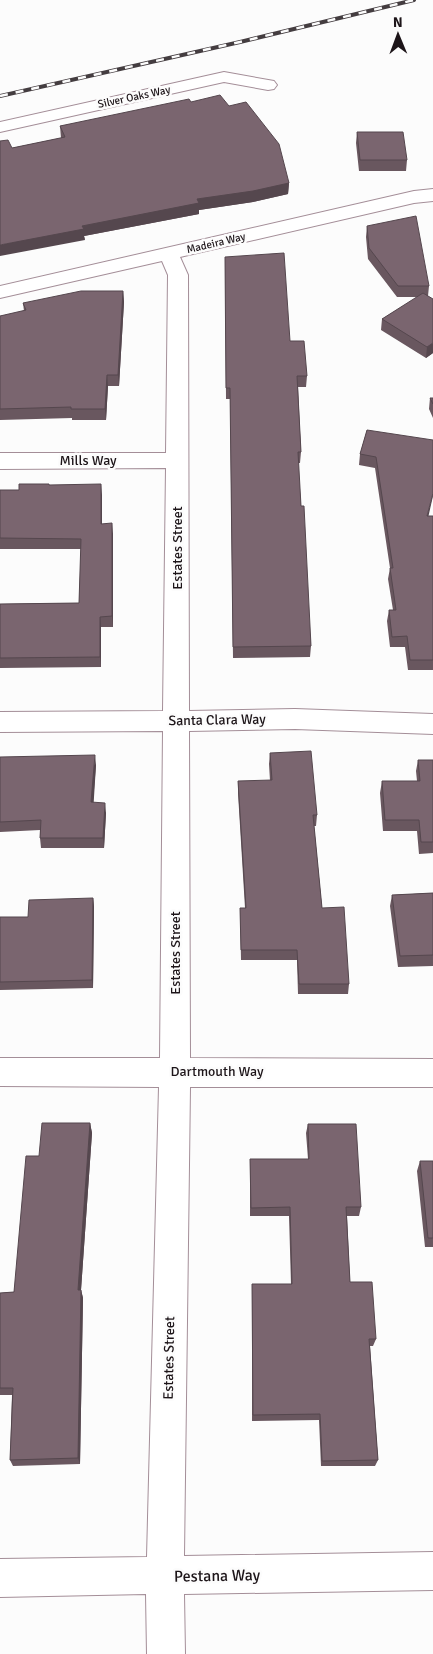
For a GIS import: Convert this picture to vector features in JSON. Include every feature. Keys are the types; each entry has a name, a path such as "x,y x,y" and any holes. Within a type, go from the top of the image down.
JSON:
{"street":[{"name":"Silver Oaks Way","path":"0,127 224,78 268,85"},
{"name":"Madeira Way","path":"0,292 414,197 433,196"},
{"name":"Estates Street","path":"166,1654 165,1577 175,1071 178,275 169,253"},
{"name":"Mills Way","path":"0,461 177,460"},
{"name":"Santa Clara Way","path":"0,722 177,722 295,719 433,724"},
{"name":"Dartmouth Way","path":"0,1072 433,1073"},
{"name":"Pestana Way","path":"0,1578 433,1572"}],"building":[{"path":"220,95 229,106 246,102 279,144 289,183 253,191 197,199 199,203 82,226 84,229 0,245 0,141 8,140 12,148 65,137 60,126 189,99 191,102"},
{"path":"357,132 403,132 407,160 360,160"},
{"path":"416,216 429,286 398,286 369,248 367,226"},
{"path":"284,253 290,341 304,341 307,376 297,376 301,452 298,452 301,506 304,506 311,646 233,647 230,388 226,388 225,257"},
{"path":"81,291 123,291 118,375 107,375 105,409 71,409 71,407 0,409 0,316 26,310 23,303"},
{"path":"423,293 433,299 433,343 427,347 382,319"},
{"path":"367,430 433,440 433,493 427,516 433,516 433,660 410,660 407,636 392,637 389,610 396,610 390,568 393,568 376,457 360,454"},
{"path":"19,484 101,484 101,524 112,523 112,616 100,617 100,657 0,658 0,604 79,603 81,539 0,538 0,490 19,490"},
{"path":"311,751 317,815 313,815 322,908 344,907 349,984 299,984 297,950 241,950 240,908 246,908 238,781 272,780 270,753"},
{"path":"95,755 91,802 105,803 103,838 40,838 41,820 0,822 0,757"},
{"path":"418,760 433,760 433,842 421,842 419,820 385,820 382,781 420,781"},
{"path":"433,893 433,955 400,956 392,895"},
{"path":"93,898 92,980 0,982 0,917 28,917 29,900"},
{"path":"42,1123 90,1123 78,1290 81,1290 78,1458 10,1460 13,1388 0,1388 0,1293 14,1292 26,1156 39,1156"},
{"path":"308,1124 356,1124 361,1207 346,1207 350,1282 372,1282 376,1339 369,1339 378,1460 322,1461 320,1414 253,1415 252,1284 292,1284 290,1207 251,1208 250,1159 309,1159"},
{"path":"420,1161 433,1161 433,1238 428,1238"}],"railway":[{"path":"0,96 240,42 414,0"}]}
